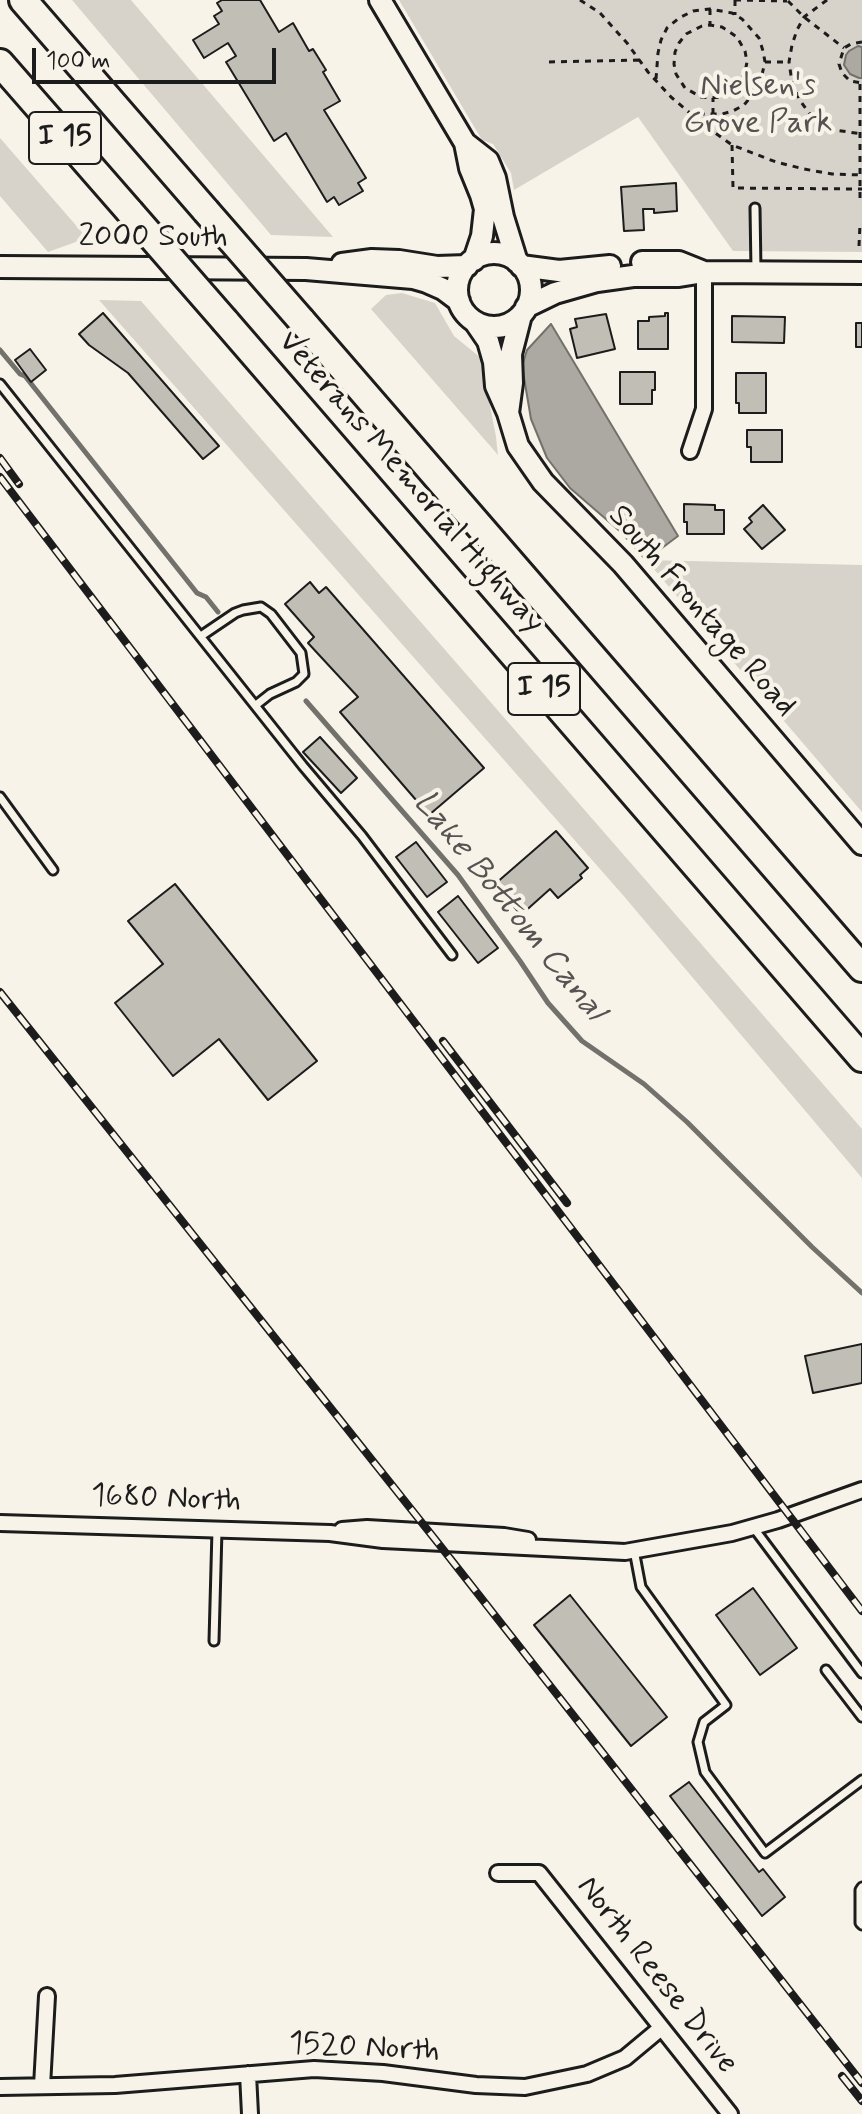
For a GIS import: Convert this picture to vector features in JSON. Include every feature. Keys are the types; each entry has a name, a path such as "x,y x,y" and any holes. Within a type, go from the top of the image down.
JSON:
{"highway":[{"name":"Veterans Memorial Highway","path":"23,0 862,968"},
{"name":"Veterans Memorial Highway","path":"0,63 862,1058"}],"street":[{"path":"380,0 465,143 470,168 481,195 485,209 482,236 458,283 462,309 475,322 499,326 515,320 524,311 555,293 597,281 633,276 679,276 704,272 862,273"},
{"path":"465,143 488,161 495,178 503,217 530,286 530,297 524,311"},
{"path":"306,269 372,260 437,267 470,263 484,255 496,254 507,256 519,264 559,271 679,262 704,272"},
{"name":"2000 South","path":"0,267 306,269"},
{"path":"306,269 413,278 443,289 459,301"},
{"path":"690,451 704,409 704,272"},
{"name":"South Frontage Road","path":"508,413 512,383 511,354 524,311"},
{"name":"South Frontage Road","path":"475,322 488,341 496,386 518,446 543,482 623,564 862,844"},
{"name":"1680 North","path":"0,1523 330,1533 367,1528 486,1535 522,1539 557,1548 615,1552 695,1541 753,1527 862,1490"},
{"name":"North Reese Drive","path":"498,1873 539,1873 730,2114"},
{"path":"42,2086 47,1996"},
{"name":"1520 North","path":"0,2087 115,2085 328,2069 476,2085 525,2087 587,2074 625,2058 661,2028"},
{"path":"248,2074 250,2114"}],"lane":[{"path":"755,208 756,272"},
{"path":"0,384 362,836 452,955"},
{"path":"201,636 243,610 261,607 271,614 301,653 304,674 256,705"},
{"path":"0,797 53,870"},
{"path":"753,1527 862,1673"},
{"path":"214,1641 217,1530"},
{"path":"634,1550 641,1587 726,1705 704,1722 698,1742 705,1772 765,1853 862,1780"},
{"path":"826,1670 862,1717"},
{"path":"862,1887 862,1925"}],"path":[{"path":"580,0 600,13 671,97 732,145 804,169 861,175"},
{"path":"735,15 735,0 788,0 804,17 844,48"},
{"path":"827,0 804,17 792,45 789,62 792,82 809,113 835,130 861,134"},
{"path":"656,79 658,53 667,28 679,18 693,11 710,9 742,19 759,38 765,62 759,87 744,105 722,114 690,113"},
{"path":"710,9 710,25"},
{"path":"710,25 722,27 737,37 747,62 739,85 730,93 701,97 685,88 676,74 675,52 686,34 710,25"},
{"path":"860,201 861,84 850,81 839,64 844,48 862,42"},
{"path":"549,62 639,60"},
{"path":"765,62 789,62"},
{"path":"713,97 713,114"},
{"path":"732,145 733,188 861,189"},
{"path":"859,246 860,224"}],"green space":[{"path":"72,0 131,0 333,237 271,235"},
{"name":"Nielsen's Grove Park","path":"399,0 862,0 862,252 733,251 638,117 514,190 511,173 493,144 482,140"},
{"path":"0,138 87,238 48,252 0,196"},
{"path":"402,293 435,303 454,336 481,358 498,455 371,309 386,295"},
{"path":"99,300 141,301 862,1129 862,1178 622,894"},
{"path":"646,560 862,565 862,812"}],"shaded area":[{"path":"858,46 862,47 862,78 850,74 844,65 846,55"},
{"path":"551,324 678,536 646,560 622,533 570,488 547,458 531,419 522,366 527,350"}],"building":[{"path":"222,0 260,0 279,32 293,23 309,51 313,49 340,101 324,110 366,178 358,183 363,191 339,205 334,197 327,202 286,133 274,141 226,62 236,56 228,43 204,58 193,40 219,24 214,16 222,11 217,3"},
{"path":"676,183 677,211 654,213 654,209 643,209 644,230 624,231 621,187"},
{"path":"103,313 219,446 203,459 128,373 79,334"},
{"path":"668,313 668,349 638,349 638,321 649,321 649,317 665,316"},
{"path":"606,314 615,349 577,358 570,329 577,327 575,319"},
{"path":"732,316 785,317 784,343 732,342"},
{"path":"856,323 862,323 862,347 856,347"},
{"path":"30,349 46,370 31,382 15,360"},
{"path":"620,372 655,372 652,404 620,404"},
{"path":"736,373 766,373 766,413 739,413"},
{"path":"747,430 782,430 782,462 751,462"},
{"path":"684,504 715,505 715,510 724,510 724,534 687,534"},
{"path":"763,505 785,530 762,549 744,529 752,522 749,518"},
{"path":"310,582 319,593 326,587 484,768 429,815 340,712 358,697 308,643 314,637 285,604"},
{"path":"320,737 357,778 341,793 303,752"},
{"path":"556,831 588,868 580,875 582,878 558,898 550,889 521,915 495,884"},
{"path":"416,842 447,882 427,897 396,857"},
{"path":"175,884 317,1061 268,1100 219,1039 173,1076 115,1003 163,964 128,921"},
{"path":"458,896 498,948 478,963 438,912"},
{"path":"862,1344 862,1383 813,1393 805,1356"},
{"path":"753,1588 797,1648 760,1675 716,1615"},
{"path":"570,1595 667,1717 631,1746 534,1625"},
{"path":"689,1782 759,1872 763,1869 785,1897 762,1916 670,1796"}],"waterway":[{"name":"Lake Bottom Canal","path":"0,350 25,376 197,593 206,597 218,612"},
{"name":"Lake Bottom Canal","path":"306,701 458,875 548,1003 582,1041 644,1084 687,1122 862,1293"}],"railway":[{"path":"0,458 19,484"},
{"path":"0,477 862,1611"},
{"path":"0,992 862,2083"},
{"path":"443,1041 567,1203"},
{"path":"842,2076 862,2101"}]}
